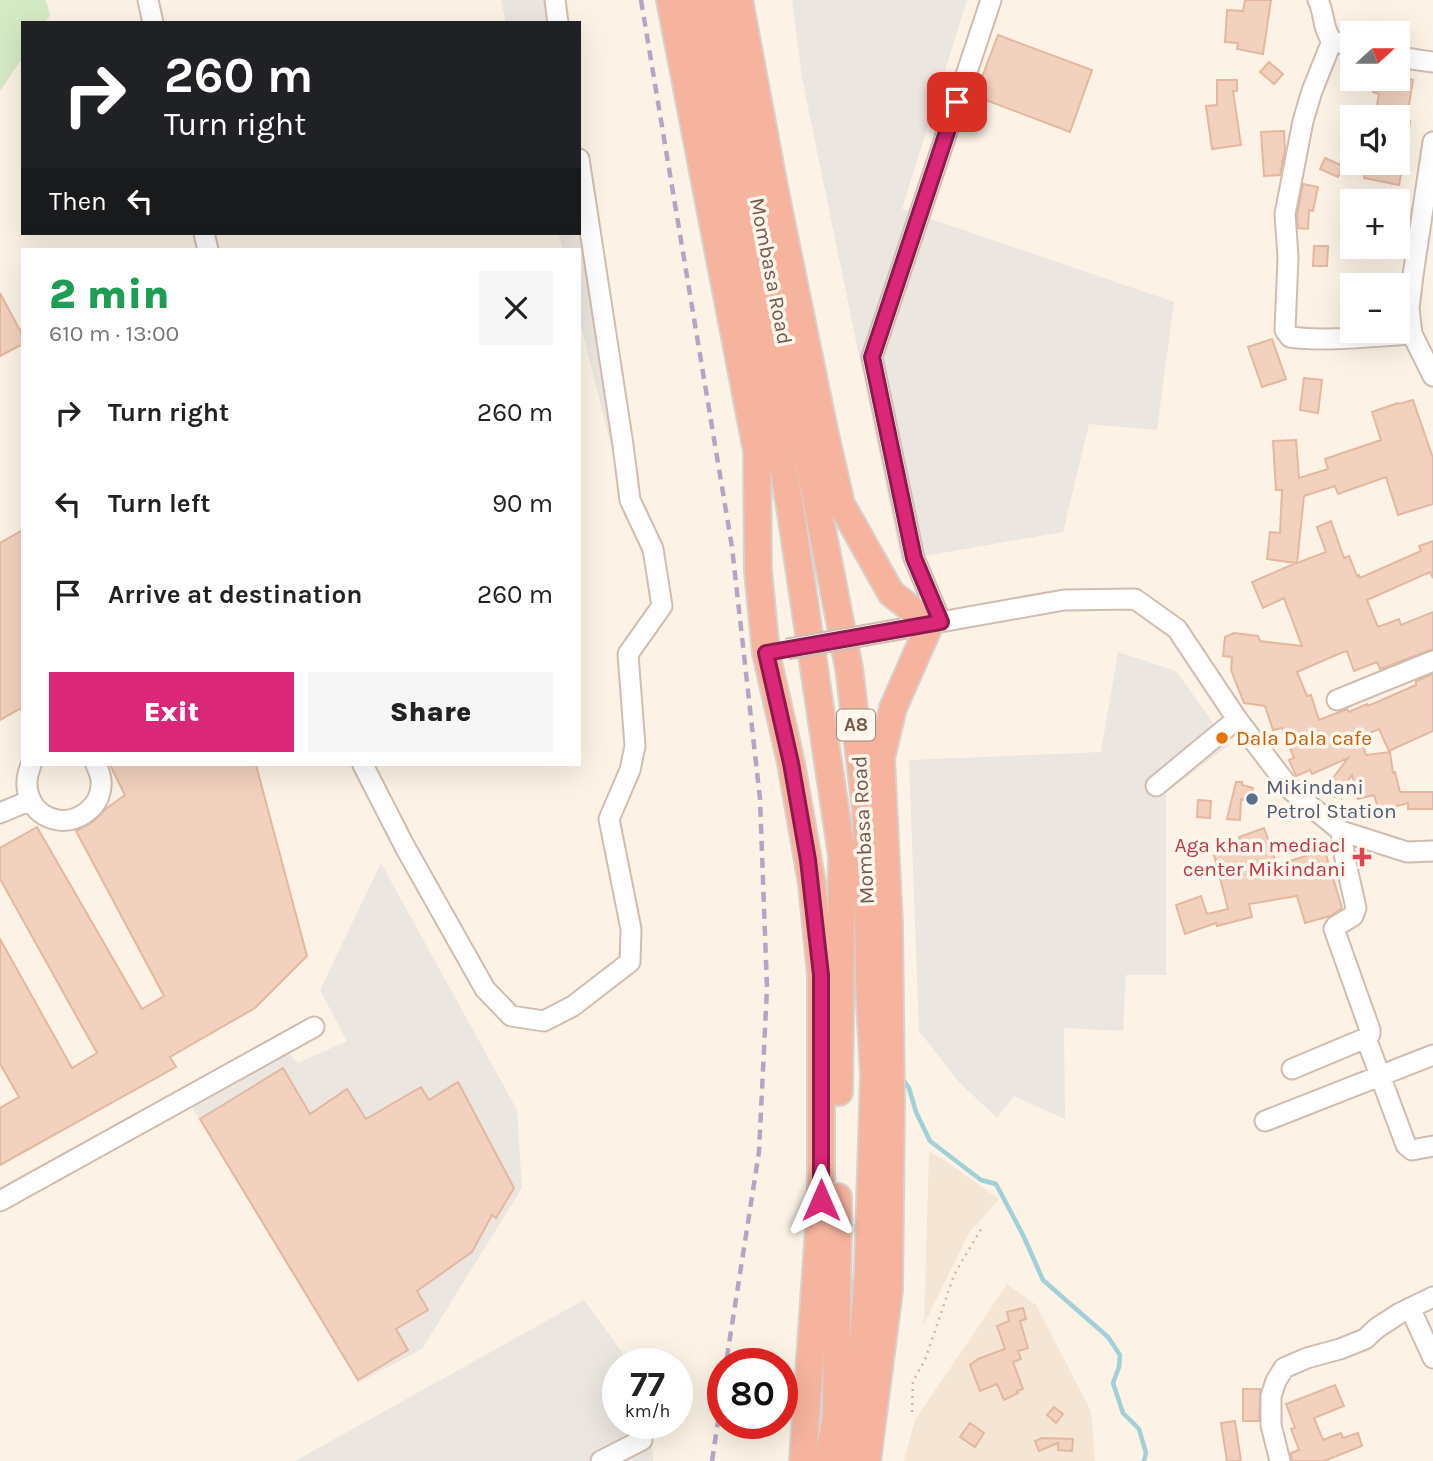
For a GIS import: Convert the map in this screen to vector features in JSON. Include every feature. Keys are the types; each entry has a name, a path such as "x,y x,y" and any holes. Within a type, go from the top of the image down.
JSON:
{"highway":[{"path":"670,0 757,451 758,571 777,651 791,763 812,884 821,975 821,1200 803,1461"},
{"name":"Mombasa Road","path":"695,0 773,408 842,856 836,1416 828,1461"},
{"name":"Mombasa Road","path":"719,0 849,668 866,810 869,981 874,1076 868,1271 860,1383 848,1461"},
{"path":"738,0 780,218 841,503 891,593 935,623 893,708 881,758 890,981 889,1290 867,1461"}],"street":[{"path":"148,0 153,21"},
{"path":"555,0 558,21"},
{"path":"935,623 914,558 872,357 991,0"},
{"path":"1318,0 1324,13 1325,30 1332,41 1340,43"},
{"path":"1332,41 1303,121 1285,214 1288,257 1285,330 1293,338 1412,334"},
{"path":"1410,59 1433,62"},
{"path":"1433,142 1429,198 1409,308 1412,334 1433,376"},
{"path":"364,766 485,989 511,1016 544,1021 573,1006 629,962 632,929 609,819 630,770 635,747 628,654 662,606 653,549 630,500 624,445 581,172"},
{"path":"777,651 1065,600 1135,599 1177,629 1237,719 1292,791 1340,831 1407,852 1433,851"},
{"path":"1336,701 1433,661"},
{"path":"1156,786 1237,719"},
{"path":"32,766 27,775 26,788 31,800 46,816 59,820 80,816 90,809 98,798 101,785 96,766"},
{"path":"0,813 31,800"},
{"path":"1292,1069 1370,1034 1334,929 1353,916 1356,908 1340,831"},
{"path":"0,1201 314,1027"},
{"path":"1366,1038 1408,1148 1419,1150 1433,1146"},
{"path":"1265,1121 1433,1055"},
{"path":"1280,1461 1271,1425 1271,1396 1284,1368 1365,1339 1377,1328 1433,1297"},
{"path":"1410,1308 1433,1358"},
{"path":"601,1461 642,1440"}],"path":[{"path":"912,1412 913,1381 925,1360 954,1275 981,1229"}],"shaded area":[{"path":"501,0 544,0 547,21 506,21"},
{"path":"792,0 967,0 902,209 1174,302 1157,430 1089,424 1063,532 901,560 802,78"},
{"path":"559,235 579,235 614,458 581,326 581,248 562,248"},
{"path":"1118,652 1176,671 1229,745 1166,793 1166,975 1126,975 1123,1031 1064,1028 1065,1119 1014,1096 997,1118 958,1081 919,1031 909,760 1101,752"},
{"path":"381,863 517,1110 522,1188 422,1349 358,1383 190,1104 288,1052 298,1063 347,1041 320,990"},
{"path":"929,1151 999,1199 969,1233 924,1324"},
{"path":"1007,1284 1036,1305 1091,1411 1095,1461 904,1461 915,1420"},
{"path":"584,1300 619,1348 602,1348 602,1439 652,1439 653,1461 295,1461"}],"green space":[{"path":"0,0 46,0 50,15 46,21 21,21 21,60 0,91"}],"building":[{"path":"1245,0 1271,0 1263,54 1237,49 1238,43 1225,42 1227,10 1243,11"},
{"path":"998,35 1092,70 1070,132 975,96"},
{"path":"1269,62 1283,74 1274,84 1260,72"},
{"path":"1410,79 1413,80 1409,105 1377,105 1379,94 1373,92 1410,91"},
{"path":"1217,80 1237,80 1237,91 1233,91 1241,145 1212,149 1206,106 1217,105"},
{"path":"1284,131 1285,150 1280,175 1264,176 1261,132"},
{"path":"1325,158 1340,165 1338,177 1320,169"},
{"path":"1365,175 1401,175 1399,185 1364,178"},
{"path":"1303,184 1318,187 1313,211 1309,210 1308,229 1298,228 1297,215"},
{"path":"1314,246 1328,246 1327,266 1313,266"},
{"path":"0,293 21,332 21,345 0,356"},
{"path":"1272,339 1286,379 1262,387 1248,347"},
{"path":"1304,378 1322,380 1318,413 1300,410"},
{"path":"1413,400 1433,458 1433,504 1398,515 1386,477 1338,494 1335,486 1304,496 1297,563 1326,552 1317,527 1331,521 1344,558 1349,556 1360,578 1421,551 1419,546 1433,541 1433,578 1430,572 1367,600 1378,627 1399,619 1401,625 1433,612 1433,649 1380,669 1377,662 1354,671 1347,651 1297,672 1307,696 1311,695 1319,720 1347,709 1349,712 1367,704 1368,706 1416,685 1416,681 1433,674 1433,731 1389,751 1379,729 1360,737 1366,755 1390,752 1393,773 1395,772 1400,792 1433,792 1433,809 1408,809 1408,803 1379,811 1374,795 1358,799 1352,775 1335,797 1324,790 1348,758 1312,774 1310,770 1296,776 1289,760 1294,758 1282,728 1273,730 1265,706 1244,703 1231,670 1232,657 1223,656 1225,637 1234,633 1258,636 1260,641 1302,646 1284,598 1263,608 1252,582 1296,563 1267,559 1270,532 1280,533 1282,490 1276,490 1273,441 1296,440 1299,478 1328,469 1325,459 1381,440 1372,412"},
{"path":"21,531 21,708 0,720 0,543"},
{"path":"110,766 256,766 307,956 255,1008 170,1057 176,1067 0,1165 0,1108 19,1097 0,1064 0,939 72,1068 97,1053 0,879 0,848 37,827 142,1009 164,996 76,831 93,822 125,795"},
{"path":"1236,782 1253,788 1250,801 1241,799 1240,820 1227,819"},
{"path":"1198,800 1211,801 1210,818 1197,817"},
{"path":"1264,828 1277,865 1306,856 1299,848 1311,838 1325,851 1342,908 1330,916 1305,923 1297,896 1249,904 1252,917 1217,926 1216,923 1185,934 1176,905 1201,896 1207,914 1228,909 1214,855 1243,848 1239,837"},
{"path":"283,1068 310,1114 347,1089 366,1119 421,1087 429,1100 458,1082 514,1188 496,1218 492,1215 472,1252 417,1291 428,1310 396,1329 408,1350 358,1380 200,1119"},
{"path":"1023,1308 1026,1319 1020,1321 1028,1348 1018,1351 1021,1359 1013,1362 1023,1389 1004,1400 997,1384 980,1391 970,1365 978,1359 1005,1349 997,1326 1009,1321 1007,1312"},
{"path":"1335,1385 1344,1406 1314,1418 1323,1440 1341,1433 1343,1438 1358,1433 1362,1446 1324,1461 1292,1461 1291,1453 1299,1450 1291,1429 1295,1428 1286,1404"},
{"path":"1243,1389 1260,1389 1259,1421 1243,1421"},
{"path":"1054,1407 1063,1414 1056,1423 1047,1415"},
{"path":"1235,1421 1241,1461 1227,1461 1221,1423"},
{"path":"970,1423 984,1433 975,1447 960,1437"},
{"path":"1042,1438 1073,1439 1072,1451 1058,1450 1058,1443 1039,1451 1035,1441"}],"waterway":[{"path":"904,1081 930,1141 981,1180 996,1184 1043,1280 1108,1337 1120,1355 1113,1383 1123,1413 1139,1429 1146,1453 1144,1461"}],"railway":[{"path":"641,0 732,547 760,799 767,988 759,1152 728,1348"},
{"path":"712,1461 715,1439"}],"place":[{"name":"Dala Dala cafe","path":"1222,738"},
{"name":"Mikindani Petrol Station","path":"1252,799"},
{"name":"Aga khan mediacl center Mikindani","path":"1362,857"}],"route":[{"path":"821,1200 821,975 812,884 791,763 766,653 941,622 914,558 872,357 957,102"}]}
